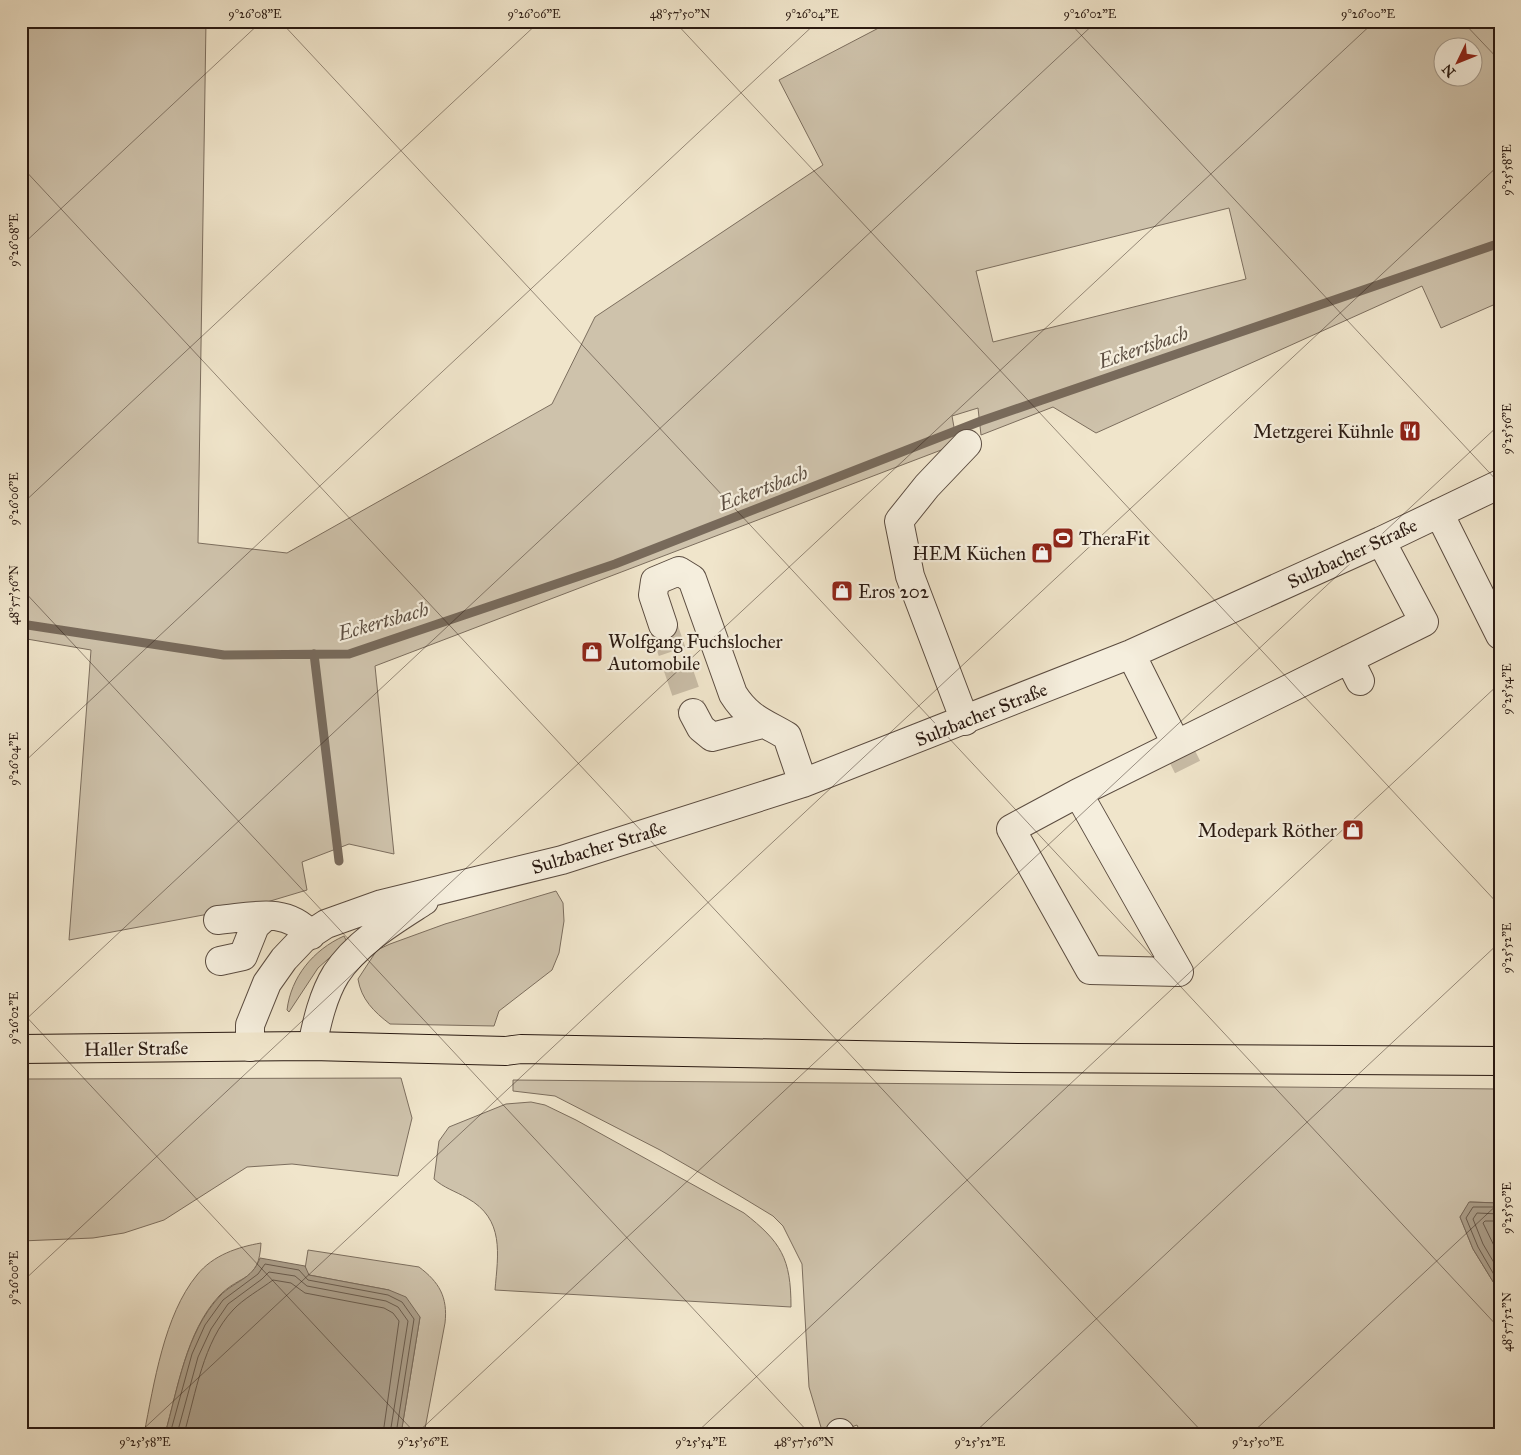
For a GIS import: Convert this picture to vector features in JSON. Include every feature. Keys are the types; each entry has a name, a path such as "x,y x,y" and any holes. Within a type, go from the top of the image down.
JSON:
{"main road":[{"name":"Haller Straße","path":"21,1049 312,1046 506,1051 521,1049 1017,1058 1500,1061"}],"street":[{"path":"966,721 910,576 899,521 927,486 967,444"},
{"name":"Sulzbacher Straße","path":"250,1047 250,1025 253,1013 267,983 284,959 311,934 326,924 347,916 441,889 562,860 804,784 1131,654 1381,541 1500,484"},
{"path":"1439,513 1500,635"},
{"path":"1078,793 1179,972 1090,970 1011,829 1078,793 1354,670 1424,622 1381,541"},
{"path":"663,625 652,595 655,581 679,571 692,579 732,694 742,708 762,724 787,736 804,784"},
{"path":"1131,654 1175,742"},
{"path":"693,713 701,728 712,737 762,724"},
{"path":"312,1046 324,1000 335,976 348,957 388,925 441,889"},
{"path":"218,920 266,916 291,918 311,934"},
{"path":"220,961 243,956 255,926 266,916"}],"shaded area":[{"path":"21,21 206,21 198,543 287,553 552,404 595,317 823,165 779,80 892,21 1500,21 1500,302 1441,328 1422,286 1096,433 1053,407 981,435 978,408 952,416 957,444 375,666 394,854 349,844 302,862 307,890 257,905 69,940 91,650 21,638","holes":["1229,208 1246,279 993,342 976,271"]},
{"path":"556,891 563,903 564,921 559,953 552,970 499,1011 494,1026 390,1024 365,999 358,979 377,950 445,924"},
{"path":"344,936 347,942 318,968 289,1012 287,1010 293,986 305,966 323,949"},
{"path":"401,1078 412,1118 398,1176 292,1164 247,1167 164,1220 124,1233 93,1238 21,1241 21,1079"},
{"path":"513,1080 1500,1089 1500,1203 1470,1202 1460,1217 1473,1249 1500,1293 1500,1434 861,1434 857,1425 832,1434 823,1434 809,1387 802,1264 783,1226 773,1216 660,1150 555,1096 513,1091"},
{"path":"531,1102 545,1105 576,1120 744,1213 757,1223 775,1243 786,1263 789,1276 791,1307 495,1290 497,1251 493,1227 488,1216 479,1207 434,1179 439,1141 449,1127 506,1104"},
{"path":"261,1243 260,1256 253,1271 219,1296 198,1326 179,1380 165,1434 144,1434 156,1372 168,1330 186,1291 203,1268 218,1257"},
{"path":"308,1250 419,1267 437,1284 441,1291 446,1314 424,1434 401,1434 420,1317 389,1290 309,1275 305,1269"}],"water":[{"path":"1469,1202 1500,1203 1500,1293 1473,1249 1460,1217"},
{"path":"260,1258 305,1266 309,1275 389,1290 406,1297 420,1317 401,1434 165,1434 179,1380 191,1343 199,1326 208,1310 220,1296 248,1276"}],"waterway":[{"name":"Eckertsbach","path":"21,624 224,655 349,654 615,564 981,421 1500,243"},
{"path":"314,654 339,861"}],"tunnel":[{"path":"663,625 693,713"},
{"path":"1175,742 1189,770"}],"place":[{"name":"Metzgerei Kühnle","path":"1410,431"},
{"name":"TheraFit","path":"1063,538"},
{"name":"HEM Küchen","path":"1042,553"},
{"name":"Eros 202","path":"842,591"},
{"name":"Wolfgang Fuchslocher Automobile","path":"592,652"},
{"name":"Modepark Röther","path":"1353,830"}]}
